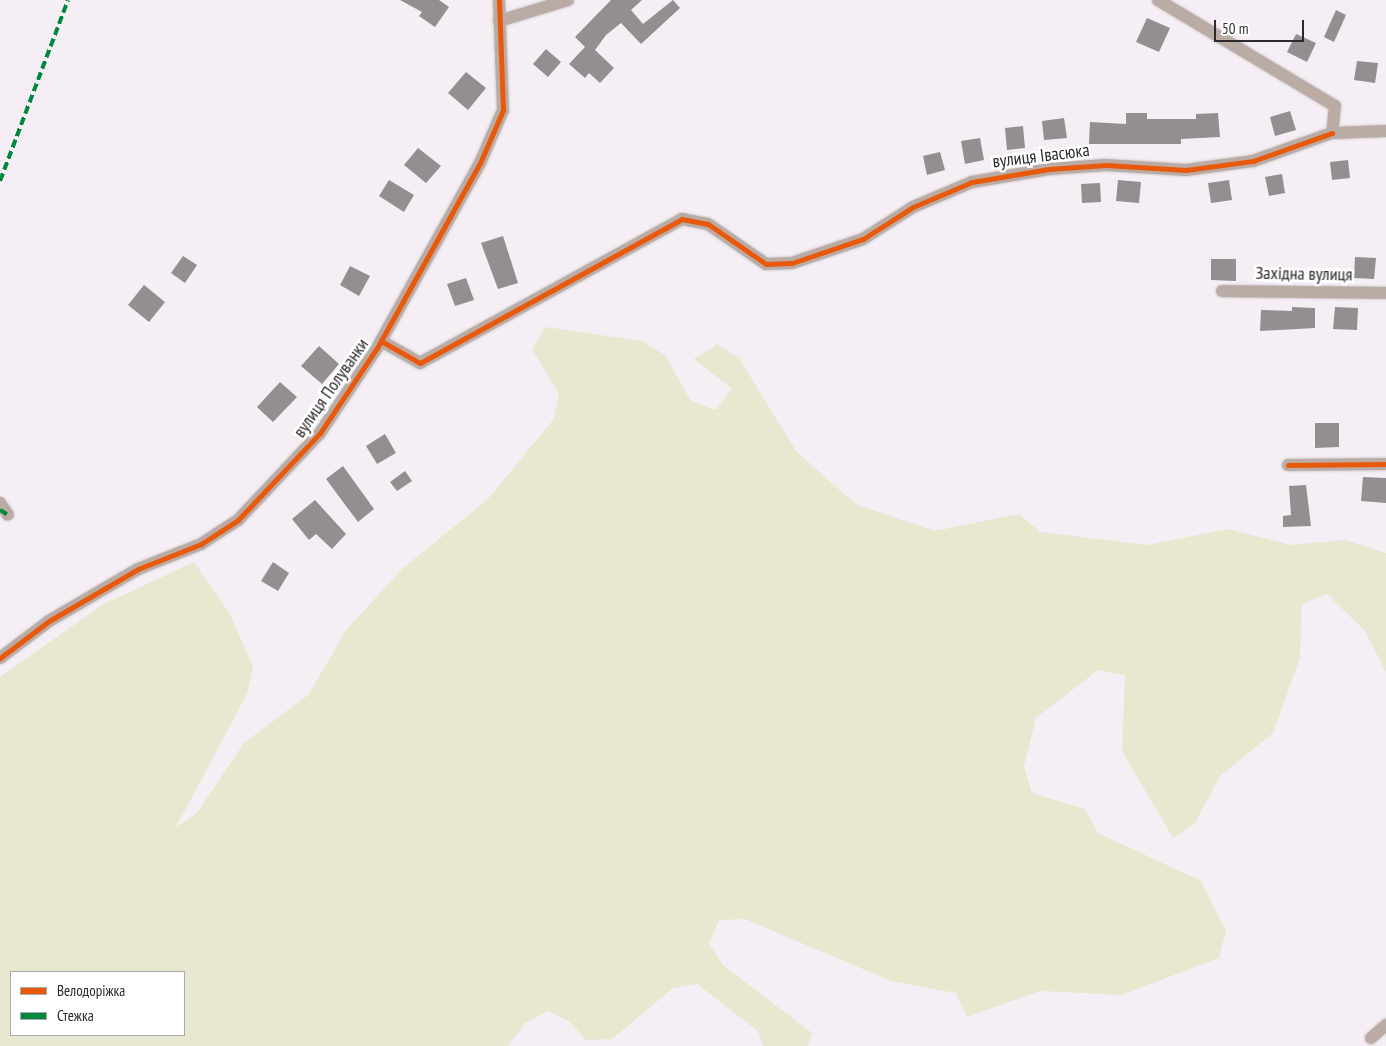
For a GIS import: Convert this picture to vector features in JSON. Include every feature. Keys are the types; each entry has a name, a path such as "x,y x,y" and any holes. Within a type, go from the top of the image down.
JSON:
{"street":[{"name":"вулиця Полуванки","path":"0,658 49,621 138,569 201,544 238,520 320,433 381,341 480,163 503,110 499,21 500,0"},
{"path":"499,21 568,0"},
{"path":"1158,0 1335,106 1332,133"},
{"name":"вулиця Івасюка","path":"381,341 420,363 682,219 708,224 766,264 792,262 863,240 913,207 972,182 1049,169 1106,166 1186,170 1244,162 1332,133 1386,131"},
{"name":"Західна вулиця","path":"1222,291 1386,293"},
{"path":"1288,465 1386,464"},
{"path":"0,503 8,515"},
{"path":"1371,1038 1386,1025"}],"green space":[{"path":"546,327 641,341 665,355 691,401 716,410 732,389 694,359 717,344 739,358 796,451 836,487 858,505 935,531 1019,514 1040,532 1147,545 1228,529 1291,545 1345,540 1386,553 1386,672 1365,631 1327,594 1302,604 1300,658 1273,733 1220,776 1195,823 1173,838 1122,751 1125,675 1098,670 1036,718 1024,767 1032,793 1085,809 1098,833 1201,881 1226,931 1219,958 1121,995 1040,991 967,1017 956,993 891,981 745,919 719,920 709,944 724,966 812,1033 808,1046 763,1046 758,1031 697,984 673,988 612,1039 586,1040 570,1022 548,1011 525,1023 508,1046 0,1046 0,677 102,605 194,562 230,614 253,667 247,694 176,827 197,813 244,743 308,695 347,629 402,569 487,500 554,419 559,394 532,349"}],"building":[{"path":"400,0 439,0 449,7 435,27 419,16 422,12"},
{"path":"611,0 642,0 631,10 643,24 673,0 680,8 641,44 621,23 606,35 595,50 614,68 600,83 589,73 585,78 569,64 585,47 575,37"},
{"path":"1336,10 1346,15 1334,42 1324,37"},
{"path":"1147,18 1170,28 1159,52 1136,42"},
{"path":"1296,34 1316,43 1307,62 1287,52"},
{"path":"546,49 561,62 548,77 533,64"},
{"path":"1357,61 1378,63 1375,83 1354,80"},
{"path":"466,72 486,88 468,110 448,93"},
{"path":"1290,111 1296,130 1275,136 1270,117"},
{"path":"1126,113 1147,113 1147,119 1196,119 1196,114 1218,113 1220,137 1181,139 1181,144 1089,144 1090,122 1126,124"},
{"path":"1064,118 1067,138 1044,140 1042,121"},
{"path":"1023,126 1025,148 1007,150 1005,128"},
{"path":"980,138 984,160 965,164 961,141"},
{"path":"418,148 441,166 426,183 404,165"},
{"path":"940,152 945,170 927,175 923,156"},
{"path":"1348,160 1350,178 1332,180 1330,162"},
{"path":"1282,174 1285,193 1269,196 1265,177"},
{"path":"389,180 414,195 404,212 379,196"},
{"path":"1118,180 1141,182 1139,203 1116,201"},
{"path":"1229,180 1232,200 1211,203 1208,183"},
{"path":"1100,183 1101,202 1082,203 1081,184"},
{"path":"503,236 518,283 498,289 481,243"},
{"path":"183,256 197,265 185,283 171,273"},
{"path":"1355,257 1376,258 1374,279 1354,278"},
{"path":"1211,259 1236,259 1236,281 1211,280"},
{"path":"350,266 370,276 359,296 340,285"},
{"path":"466,278 474,300 455,306 447,284"},
{"path":"144,285 165,302 149,322 128,305"},
{"path":"1292,307 1315,308 1315,328 1260,331 1261,310 1292,311"},
{"path":"1335,307 1358,308 1357,330 1333,329"},
{"path":"319,346 339,364 322,384 301,366"},
{"path":"280,382 297,397 273,422 257,407"},
{"path":"1315,423 1339,423 1339,447 1315,448"},
{"path":"385,434 396,453 377,464 366,446"},
{"path":"343,466 374,509 358,522 326,479"},
{"path":"405,471 412,481 397,491 390,482"},
{"path":"1363,477 1386,478 1386,503 1361,501"},
{"path":"1306,485 1311,526 1283,527 1283,516 1291,515 1289,486"},
{"path":"315,500 346,534 332,549 316,534 309,540 292,519"},
{"path":"273,562 289,573 278,591 261,581"}],"marked path":[{"path":"0,181 68,0"},
{"path":"0,510 8,515"}],"cycle path":[{"path":"0,658 49,621 138,569 201,544 238,520 320,433 377,348 480,163 503,110 499,0"},
{"path":"381,341 420,363 682,219 708,224 766,264 792,263 863,239 913,207 972,182 1049,169 1106,165 1186,170 1253,161 1332,133"},
{"path":"1288,465 1386,464"}]}
